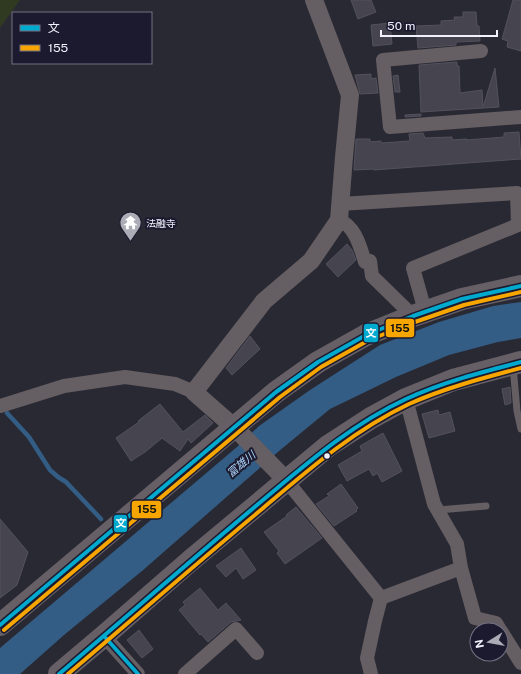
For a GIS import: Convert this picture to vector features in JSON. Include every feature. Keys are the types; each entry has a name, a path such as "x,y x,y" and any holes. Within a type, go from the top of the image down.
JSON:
{"main road":[{"path":"0,625 237,430 276,392 318,362 366,335 419,314 462,298 521,286"},
{"path":"59,674 190,561 282,476 371,418 406,399 453,380 517,363"}],"street":[{"path":"194,392 264,301 311,261 340,212 350,95 314,0"},
{"path":"481,51 383,60 390,127 521,118"},
{"path":"340,212 517,193 518,225 413,268 419,314"},
{"path":"340,212 357,239 365,262 370,261 372,276 419,314"},
{"path":"1,403 64,386 125,377 174,384 194,392 237,430 282,476 381,598"},
{"path":"406,399 434,504 458,544 461,568 475,618 492,622"},
{"path":"381,598 461,568"},
{"path":"371,674 367,658 381,598"},
{"path":"185,674 236,629 257,653"},
{"path":"104,636 138,674"},
{"path":"509,643 521,663"}],"lane":[{"path":"517,363 517,411 521,429"},
{"path":"438,510 486,506"}],"green space":[{"path":"0,0 20,0 0,28"}],"water":[{"name":"富雄川","path":"521,302 521,338 498,342 449,355 396,377 330,409 279,451 142,571 64,635 20,674 0,674 0,648 237,447 259,426 310,390 380,345 439,322 493,306"}],"building":[{"path":"351,0 371,0 376,12 358,19"},
{"path":"513,0 521,0 521,51 507,47 508,41 502,39"},
{"path":"463,12 476,12 480,41 456,42 456,45 418,48 416,26 441,25 441,21 455,20 454,17 463,17"},
{"path":"390,23 392,44 373,46 371,25"},
{"path":"457,62 457,66 459,66 460,93 482,90 483,107 495,68 499,107 421,112 419,65"},
{"path":"371,74 371,79 376,78 378,93 360,94 355,75"},
{"path":"398,75 400,92 395,92 393,76"},
{"path":"421,114 421,116 405,117 405,115"},
{"path":"519,132 521,159 374,170 354,170 356,139 370,139 370,142 381,141 381,143 410,141 409,134 423,133 425,138 452,137 452,140 467,140 504,137 504,133"},
{"path":"347,244 352,250 356,260 338,277 326,264"},
{"path":"250,336 260,349 232,375 226,368"},
{"path":"510,387 511,403 505,405 502,389"},
{"path":"160,404 183,432 205,415 213,423 191,443 188,439 180,451 162,438 131,461 116,438 139,422 138,421"},
{"path":"438,410 439,415 450,412 455,431 429,438 422,414"},
{"path":"383,433 402,471 382,482 377,473 373,476 369,469 347,481 338,465 362,451 360,446"},
{"path":"341,484 358,508 356,510 357,511 334,526 316,504 329,496 327,494"},
{"path":"296,507 322,538 285,564 277,553 279,551 264,532 287,516 286,515"},
{"path":"0,519 28,552 17,585 0,598"},
{"path":"241,548 256,570 243,579 236,568 226,577 216,566"},
{"path":"200,588 218,610 226,603 241,620 231,622 208,642 201,634 200,635 179,610 185,605 183,602"},
{"path":"139,630 153,649 142,658 127,640"}],"waterway":[{"path":"7,413 29,437 50,470 66,482 101,519"}],"transit line":[{"name":"文","path":"0,625 276,392 318,362 366,335 413,316 462,299 521,286"},
{"name":"155","path":"4,630 280,397 321,367 369,340 415,322 464,305 521,292"},
{"name":"文","path":"59,674 310,461 366,421 385,409 434,387 521,362"},
{"name":"155","path":"68,674 213,550 350,438 389,414 423,398 464,384 521,368"},
{"name":"文","path":"104,636 138,674"}],"place":[{"name":"法融寺","path":"130,242"}]}
